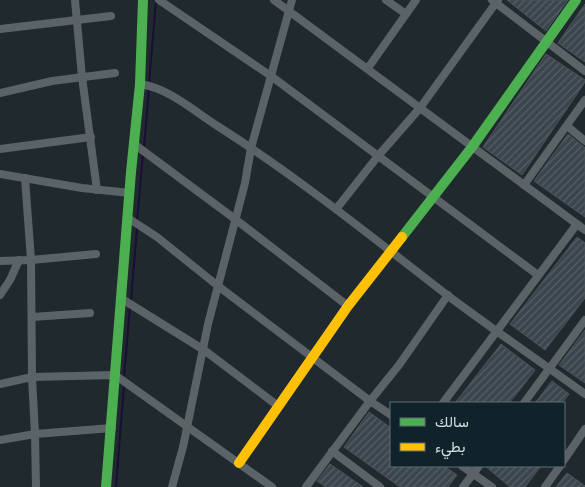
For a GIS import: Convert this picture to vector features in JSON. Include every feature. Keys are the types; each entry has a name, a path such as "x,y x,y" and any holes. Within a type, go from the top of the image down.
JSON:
{"street":[{"path":"75,0 82,77 97,190"},
{"path":"106,487 140,84 143,0"},
{"path":"159,0 271,76 538,275"},
{"path":"274,0 585,230"},
{"path":"163,487 172,486 179,462 208,324 245,183 251,148 292,0"},
{"path":"386,0 406,14"},
{"path":"368,68 416,0"},
{"path":"239,463 348,306 472,147 576,0"},
{"path":"337,208 378,156 420,108 495,1 585,71"},
{"path":"0,29 111,16"},
{"path":"0,93 52,81 115,73"},
{"path":"140,84 150,85 172,96 251,148 337,208 448,296 585,394"},
{"path":"524,185 585,100"},
{"path":"567,126 585,141"},
{"path":"0,148 90,137"},
{"path":"134,144 348,306"},
{"path":"0,174 97,190 130,193"},
{"path":"25,178 31,260 32,377 36,487"},
{"path":"128,218 179,254 218,286 390,414"},
{"path":"444,402 576,224"},
{"path":"0,261 96,254"},
{"path":"0,295 10,280 19,260"},
{"path":"306,487 332,450 399,365 448,296"},
{"path":"122,299 204,350 278,406"},
{"path":"32,317 90,313"},
{"path":"525,402 585,320"},
{"path":"0,384 32,377 115,375 272,487"},
{"path":"0,440 35,434 112,428"},
{"path":"565,459 585,429"},
{"path":"332,450 380,487"},
{"path":"463,467 492,487"},
{"path":"463,487 477,467"},
{"path":"545,487 559,467"}],"building":[{"path":"507,0 568,0 546,31"},
{"path":"585,4 585,62 558,43"},
{"path":"546,54 585,80 585,82 522,175 483,147"},
{"path":"568,134 585,148 585,217 534,181"},
{"path":"577,237 585,243 585,298 545,350 510,324"},
{"path":"585,330 585,383 559,365"},
{"path":"501,344 535,370 510,402 456,402"},
{"path":"552,381 569,394 563,402 536,402"},
{"path":"369,412 390,427 390,467 445,467 457,475 448,487 400,487 344,447"},
{"path":"330,464 363,487 326,487 317,481"},
{"path":"486,467 540,467 525,487 510,487"},
{"path":"567,473 585,486 585,487 556,487"}],"waterway":[{"path":"149,84 156,1"},
{"path":"144,148 149,88"},
{"path":"137,221 143,153"},
{"path":"131,300 137,228"},
{"path":"124,377 130,307"},
{"path":"116,487 124,385"}],"traffic: fast":[{"path":"106,487 131,172 140,84 143,0"},
{"path":"402,237 472,147 576,0"}],"traffic: slow":[{"path":"239,463 348,306 402,237"}]}
